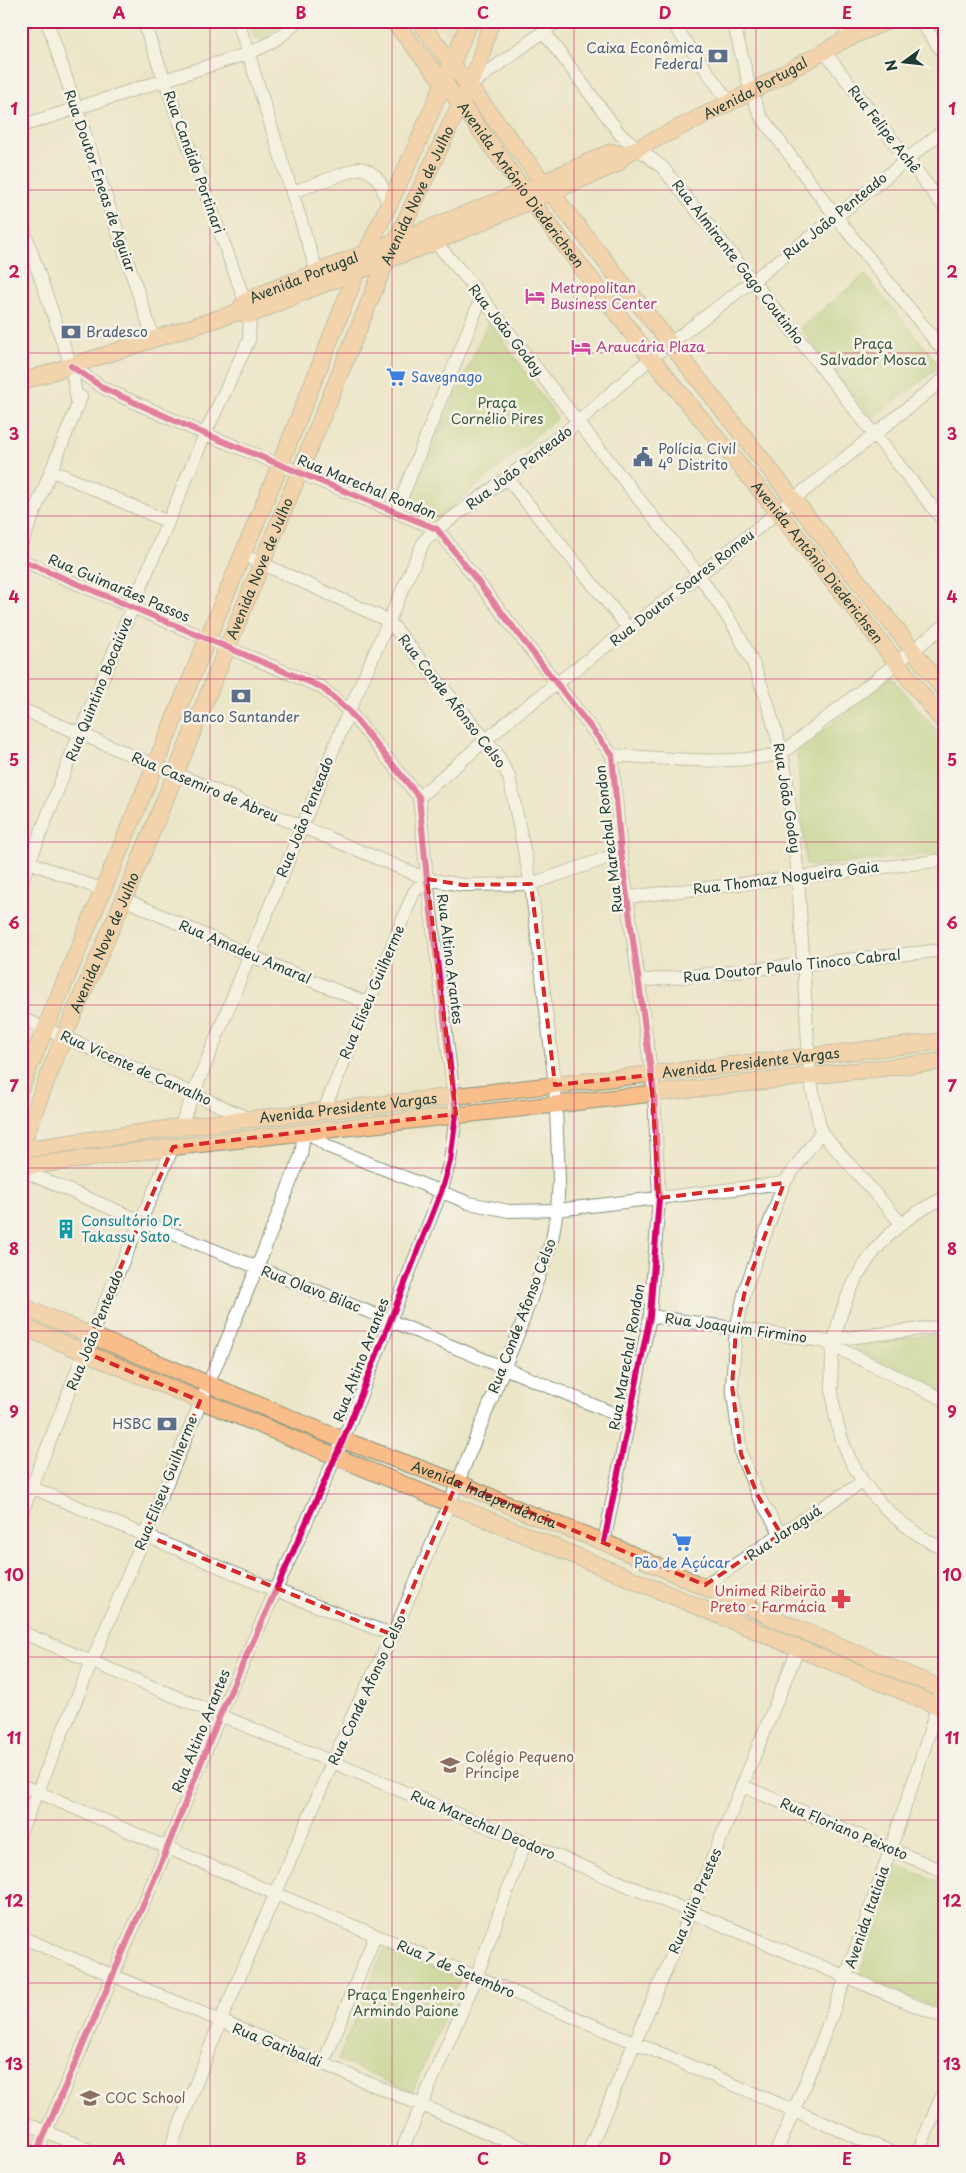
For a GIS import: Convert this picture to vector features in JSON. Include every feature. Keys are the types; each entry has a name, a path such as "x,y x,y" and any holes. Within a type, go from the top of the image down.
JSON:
{"main road":[{"name":"Avenida Antônio Diederichsen","path":"393,21 445,83 651,358 778,512 945,724"},
{"name":"Avenida Antônio Diederichsen","path":"419,21 547,188 794,499 911,650 942,683"},
{"name":"Avenida Nove de Julho","path":"21,1087 280,465 357,272 445,83 470,21"},
{"name":"Avenida Nove de Julho","path":"21,1146 64,1036 124,899 174,773 300,474 386,261 478,66 491,21"},
{"path":"478,66 498,21"},
{"name":"Avenida Portugal","path":"244,310 318,272 617,164 631,151 751,92 848,38 887,21"},
{"name":"Avenida Portugal","path":"21,382 357,272 435,242 528,196"},
{"name":"Avenida Presidente Vargas","path":"21,1150 180,1127 324,1110 945,1041"},
{"name":"Avenida Presidente Vargas","path":"21,1168 173,1147 307,1133 456,1114 945,1061"},
{"path":"67,1151 267,1127 307,1133"},
{"name":"Avenida Independência","path":"21,1306 342,1440 457,1482 527,1513 604,1542 796,1628 944,1685"},
{"name":"Avenida Independência","path":"21,1326 941,1708"}],"street":[{"name":"Rua Doutor Eneas de Aguiar","path":"47,21 154,340"},
{"name":"Rua Candido Portinari","path":"143,21 244,310"},
{"path":"238,21 318,272"},
{"path":"21,126 164,82 249,53 270,45 286,33 297,21"},
{"path":"469,86 558,21"},
{"path":"671,21 729,102"},
{"path":"733,21 751,92 760,115 836,216 945,352"},
{"path":"843,21 848,38"},
{"path":"920,21 945,55"},
{"name":"Rua Almirante Gago Coutinho","path":"544,32 631,151 663,168 945,523"},
{"name":"Rua Felipe Achê","path":"824,51 945,208"},
{"name":"Rua João Penteado","path":"180,1127 349,711 424,541 437,529 507,478 578,422 651,358 752,282 945,129"},
{"path":"293,192 358,168 368,170 376,176 382,184 388,206"},
{"path":"21,222 71,366 78,406"},
{"name":"Rua João Godoy","path":"435,242 699,575 735,628 752,663 766,698 782,753 798,876 805,965 810,1077 822,1132 901,1223"},
{"path":"396,512 481,298"},
{"name":"Rua Quintino Bocaiúva","path":"21,883 25,861 205,434 249,340 244,310"},
{"name":"Rua Marechal Rondon","path":"71,366 105,389 205,434 437,529 450,543 556,685 612,755 621,853 654,1093 660,1198 650,1316 604,1542"},
{"name":"Rua Doutor Soares Romeu","path":"420,797 514,716 699,575 945,378"},
{"path":"21,545 78,406 83,388 88,386 105,389"},
{"path":"51,470 168,522"},
{"path":"507,478 629,629"},
{"name":"Rua Conde Afonso Celso","path":"169,2152 220,2022 355,1710 393,1635 449,1504 502,1368 520,1329 552,1240 559,1180 555,1085 531,884 510,777 497,754 389,620 242,555"},
{"name":"Rua Guimarães Passos","path":"21,560 207,639"},
{"path":"612,755 737,760 759,759 782,753 945,625"},
{"path":"207,639 321,687 349,711 420,797"},
{"name":"Rua Casemiro de Abreu","path":"21,709 301,828 426,878 463,885 531,884 621,853"},
{"name":"Rua Altino Arantes","path":"37,2152 111,1975 167,1848 220,1714 342,1440 441,1192 450,1162 456,1114 455,1096 426,878 420,797"},
{"name":"Rua Thomaz Nogueira Gaia","path":"628,897 945,860"},
{"path":"25,861 103,890"},
{"name":"Rua Eliseu Guilherme","path":"324,1110 414,892 426,878"},
{"path":"414,892 429,896"},
{"name":"Rua Amadeu Amaral","path":"124,899 249,955 368,1003"},
{"name":"Rua Doutor Paulo Tinoco Cabral","path":"639,981 945,950"},
{"name":"Rua Vicente de Carvalho","path":"21,1018 250,1119"},
{"path":"781,1534 758,1496 741,1454 732,1386 736,1329 746,1287 784,1183 822,1132"},
{"path":"307,1133 329,1147 469,1203 509,1211 557,1210 784,1183"},
{"name":"Rua Eliseu Guilherme","path":"21,1831 257,1268 301,1155 307,1133"},
{"name":"Rua João Penteado","path":"21,1515 27,1485 173,1147"},
{"name":"Rua Olavo Bilac","path":"21,1168 141,1221 389,1320 628,1420"},
{"path":"945,1198 932,1203 901,1223 877,1247 857,1275 842,1306 829,1342 833,1403 842,1440 863,1482 880,1504 901,1523 924,1539 945,1550"},
{"name":"Rua Joaquim Firmino","path":"650,1316 829,1342 945,1400"},
{"path":"829,1342 945,1326"},
{"name":"Rua Jaraguá","path":"705,1586 781,1534 863,1482"},
{"path":"27,1485 275,1590 393,1635"},
{"name":"Rua Marechal Deodoro","path":"21,1632 945,2018"},
{"name":"Rua Júlio Prestes","path":"588,2152 691,1911 798,1649"},
{"name":"Avenida Itatiaia","path":"776,2152 847,1977 941,1708 944,1685"},
{"name":"Rua 7 de Setembro","path":"21,1785 375,1936 634,2042 891,2152"},
{"name":"Rua Floriano Peixoto","path":"743,1786 945,1872"},
{"path":"401,2152 420,2104 476,1978 525,1842"},
{"path":"323,2064 375,1936"},
{"name":"Rua Garibaldi","path":"21,1937 534,2152"},
{"path":"918,2152 945,2088"},
{"path":"21,2121 94,2152"}],"highlighted area":[{"path":"427,879 463,885 531,884 555,1085 651,1075 659,1198 784,1183 746,1287 736,1329 732,1386 741,1454 758,1496 781,1534 705,1585 457,1482 393,1635 145,1535 200,1401 84,1352 91,1335 173,1147 456,1114"}],"shaded area":[{"path":"434,21 459,21 452,41"},
{"path":"21,924 39,933 33,948 21,943"}],"green space":[{"path":"249,21 287,21 273,34 255,39"},
{"name":"Praça Salvador Mosca","path":"865,275 940,366 871,419 800,328"},
{"name":"Praça Cornélio Pires","path":"489,320 557,418 434,522 407,505"},
{"path":"889,679 894,680 945,741 945,853 814,866 806,865 797,755 799,750"},
{"path":"945,1332 945,1393 854,1349 856,1345"},
{"path":"896,1865 945,1884 945,2011 859,1976"},
{"name":"Praça Engenheiro Armindo Paione","path":"384,1949 461,1978 412,2092 338,2060"}],"cycle path":[{"path":"71,366 105,389 198,431 437,529 612,755 621,853 654,1093 659,1198 650,1316 604,1542"},
{"path":"21,560 321,687 349,711 419,797 427,879 456,1114 450,1161 441,1192 343,1440 220,1715 164,1856 37,2152"}],"place":[{"name":"Caixa Econômica Federal","path":"718,56"},
{"name":"Metropolitan Business Center","path":"535,296"},
{"name":"Bradesco","path":"71,332"},
{"name":"Araucária Plaza","path":"581,347"},
{"name":"Savegnago","path":"396,377"},
{"name":"Polícia Civil 4º Distrito","path":"643,457"},
{"name":"Banco Santander","path":"241,696"},
{"name":"Consultório Dr. Takassu Sato","path":"66,1229"},
{"name":"HSBC","path":"167,1424"},
{"name":"Pão de Açúcar","path":"682,1542"},
{"name":"Unimed Ribeirão Preto - Farmácia","path":"841,1599"},
{"name":"Colégio Pequeno Príncipe","path":"450,1765"},
{"name":"COC School","path":"90,2098"}]}
